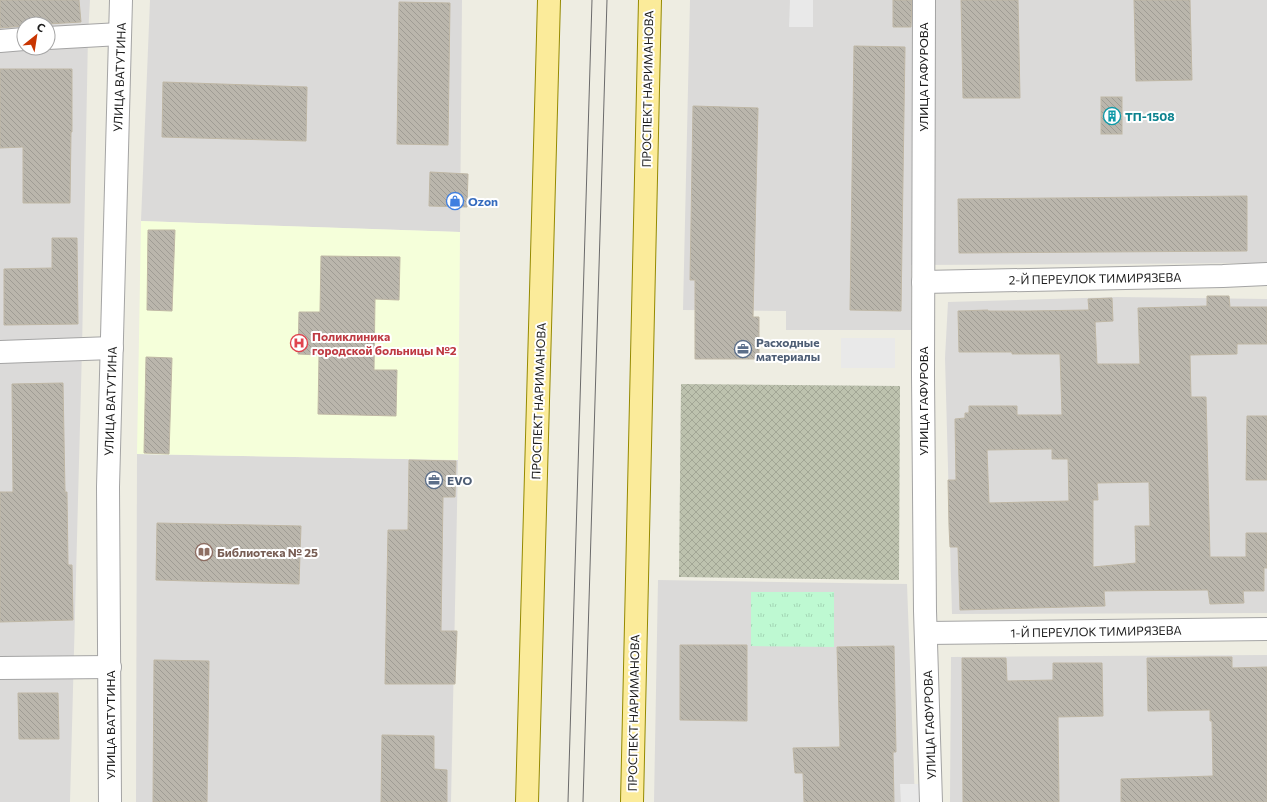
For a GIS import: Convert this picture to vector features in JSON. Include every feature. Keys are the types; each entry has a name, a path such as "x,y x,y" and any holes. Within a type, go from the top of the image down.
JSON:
{"main road":[{"name":"ПРОСПЕКТ НАРИМАНОВА","path":"527,802 549,0"},
{"name":"ПРОСПЕКТ НАРИМАНОВА","path":"632,802 650,0"}],"street":[{"name":"УЛИЦА ВАТУТИНА","path":"110,802 108,488 121,0"},
{"name":"УЛИЦА ГАФУРОВА","path":"924,0 923,376 926,633 931,802"},
{"path":"56,38 120,34"},
{"path":"0,41 16,40"},
{"name":"2-Й ПЕРЕУЛОК ТИМИРЯЗЕВА","path":"923,282 1267,274"},
{"path":"0,352 112,348"},
{"name":"1-Й ПЕРЕУЛОК ТИМИРЯЗЕВА","path":"926,633 1267,629"},
{"path":"0,668 110,668"}],"shaded area":[{"path":"0,0 90,0 70,802 0,802"},
{"path":"150,0 462,0 460,232 141,221"},
{"path":"690,0 1267,0 1267,263 911,265 911,330 786,330 786,311 683,310"},
{"path":"790,0 813,0 813,27 789,27"},
{"name":"Поликлиника городской больницы №2","path":"141,221 460,232 458,460 137,454"},
{"path":"1117,297 1267,299 1267,613 952,614 945,358 948,302"},
{"path":"841,338 895,338 895,368 841,368"},
{"path":"681,384 900,386 899,580 679,577"},
{"path":"137,454 458,460 451,802 136,802"},
{"path":"658,580 907,584 915,802 654,802"},
{"path":"1267,655 1267,802 950,802 951,657"},
{"path":"900,784 920,784 921,802 901,802"}],"green space":[{"path":"751,592 834,592 834,647 751,646"}],"building":[{"path":"0,0 79,0 81,22 56,24 56,16 16,16 16,27 0,28"},
{"path":"893,0 912,0 911,27 893,27"},
{"path":"961,0 1018,0 1020,98 963,98"},
{"path":"1134,0 1190,0 1192,80 1136,81"},
{"path":"399,2 450,3 448,145 397,144"},
{"path":"854,46 905,47 901,311 850,310"},
{"path":"0,69 72,69 70,203 23,203 23,147 0,148"},
{"path":"163,82 307,87 306,141 162,137"},
{"name":"ТП-1508","path":"1101,97 1122,97 1122,134 1101,134"},
{"path":"693,106 758,108 753,317 759,317 759,359 695,359 695,280 690,280"},
{"path":"430,172 468,174 467,207 429,206"},
{"path":"1247,196 1247,251 959,253 958,199"},
{"path":"148,230 175,230 172,311 147,310"},
{"path":"52,238 77,238 78,324 4,325 4,269 52,268"},
{"path":"321,256 400,257 399,300 375,299 374,370 397,370 396,416 318,414 319,355 298,354 299,312 320,312"},
{"path":"1207,296 1229,296 1230,307 1267,307 1267,344 1237,344 1237,354 1190,355 1191,397 1206,397 1210,557 1246,557 1246,533 1267,533 1267,568 1264,568 1264,591 1243,591 1244,603 1210,604 1208,590 1104,591 1105,606 960,610 958,547 950,547 949,526 948,480 956,480 955,419 965,418 965,413 969,413 969,406 1017,406 1017,415 1062,415 1060,354 959,352 958,311 1089,310 1088,299 1112,298 1113,321 1095,322 1097,364 1140,364 1138,308 1207,306","holes":["1052,449 1052,459 1068,459 1069,501 989,503 987,450","1149,482 1150,526 1135,526 1136,563 1093,567 1093,500 1098,500 1097,483"]},
{"path":"146,357 172,358 169,454 144,453"},
{"path":"63,383 68,565 72,565 73,620 0,622 0,492 13,492 12,384"},
{"path":"1247,416 1267,416 1267,480 1246,480"},
{"path":"409,460 456,461 455,497 443,497 441,631 457,631 455,684 385,684 388,530 408,530"},
{"path":"157,523 301,526 299,584 156,580"},
{"path":"680,645 747,645 747,721 680,720"},
{"path":"894,646 896,752 893,752 894,802 804,802 803,773 795,773 793,748 840,747 837,647"},
{"path":"1232,657 1232,668 1267,667 1267,802 1121,802 1121,779 1213,776 1212,721 1210,721 1210,710 1148,711 1147,658"},
{"path":"962,658 1006,658 1007,681 1053,680 1053,663 1102,663 1103,716 1058,717 1059,802 963,802"},
{"path":"154,660 209,661 207,802 153,802"},
{"path":"18,693 58,693 59,739 19,739"},
{"path":"382,735 434,736 434,769 447,770 447,802 381,802"}],"tram line":[{"path":"568,802 592,0"},
{"path":"583,802 607,0"}],"place":[{"name":"ТП-1508","path":"1112,116"},
{"name":"Ozon","path":"455,201"},
{"name":"Поликлиника городской больницы №2","path":"299,343"},
{"name":"Расходные материалы","path":"743,349"},
{"name":"EVO","path":"434,480"},
{"name":"Библиотека № 25","path":"204,552"}]}
